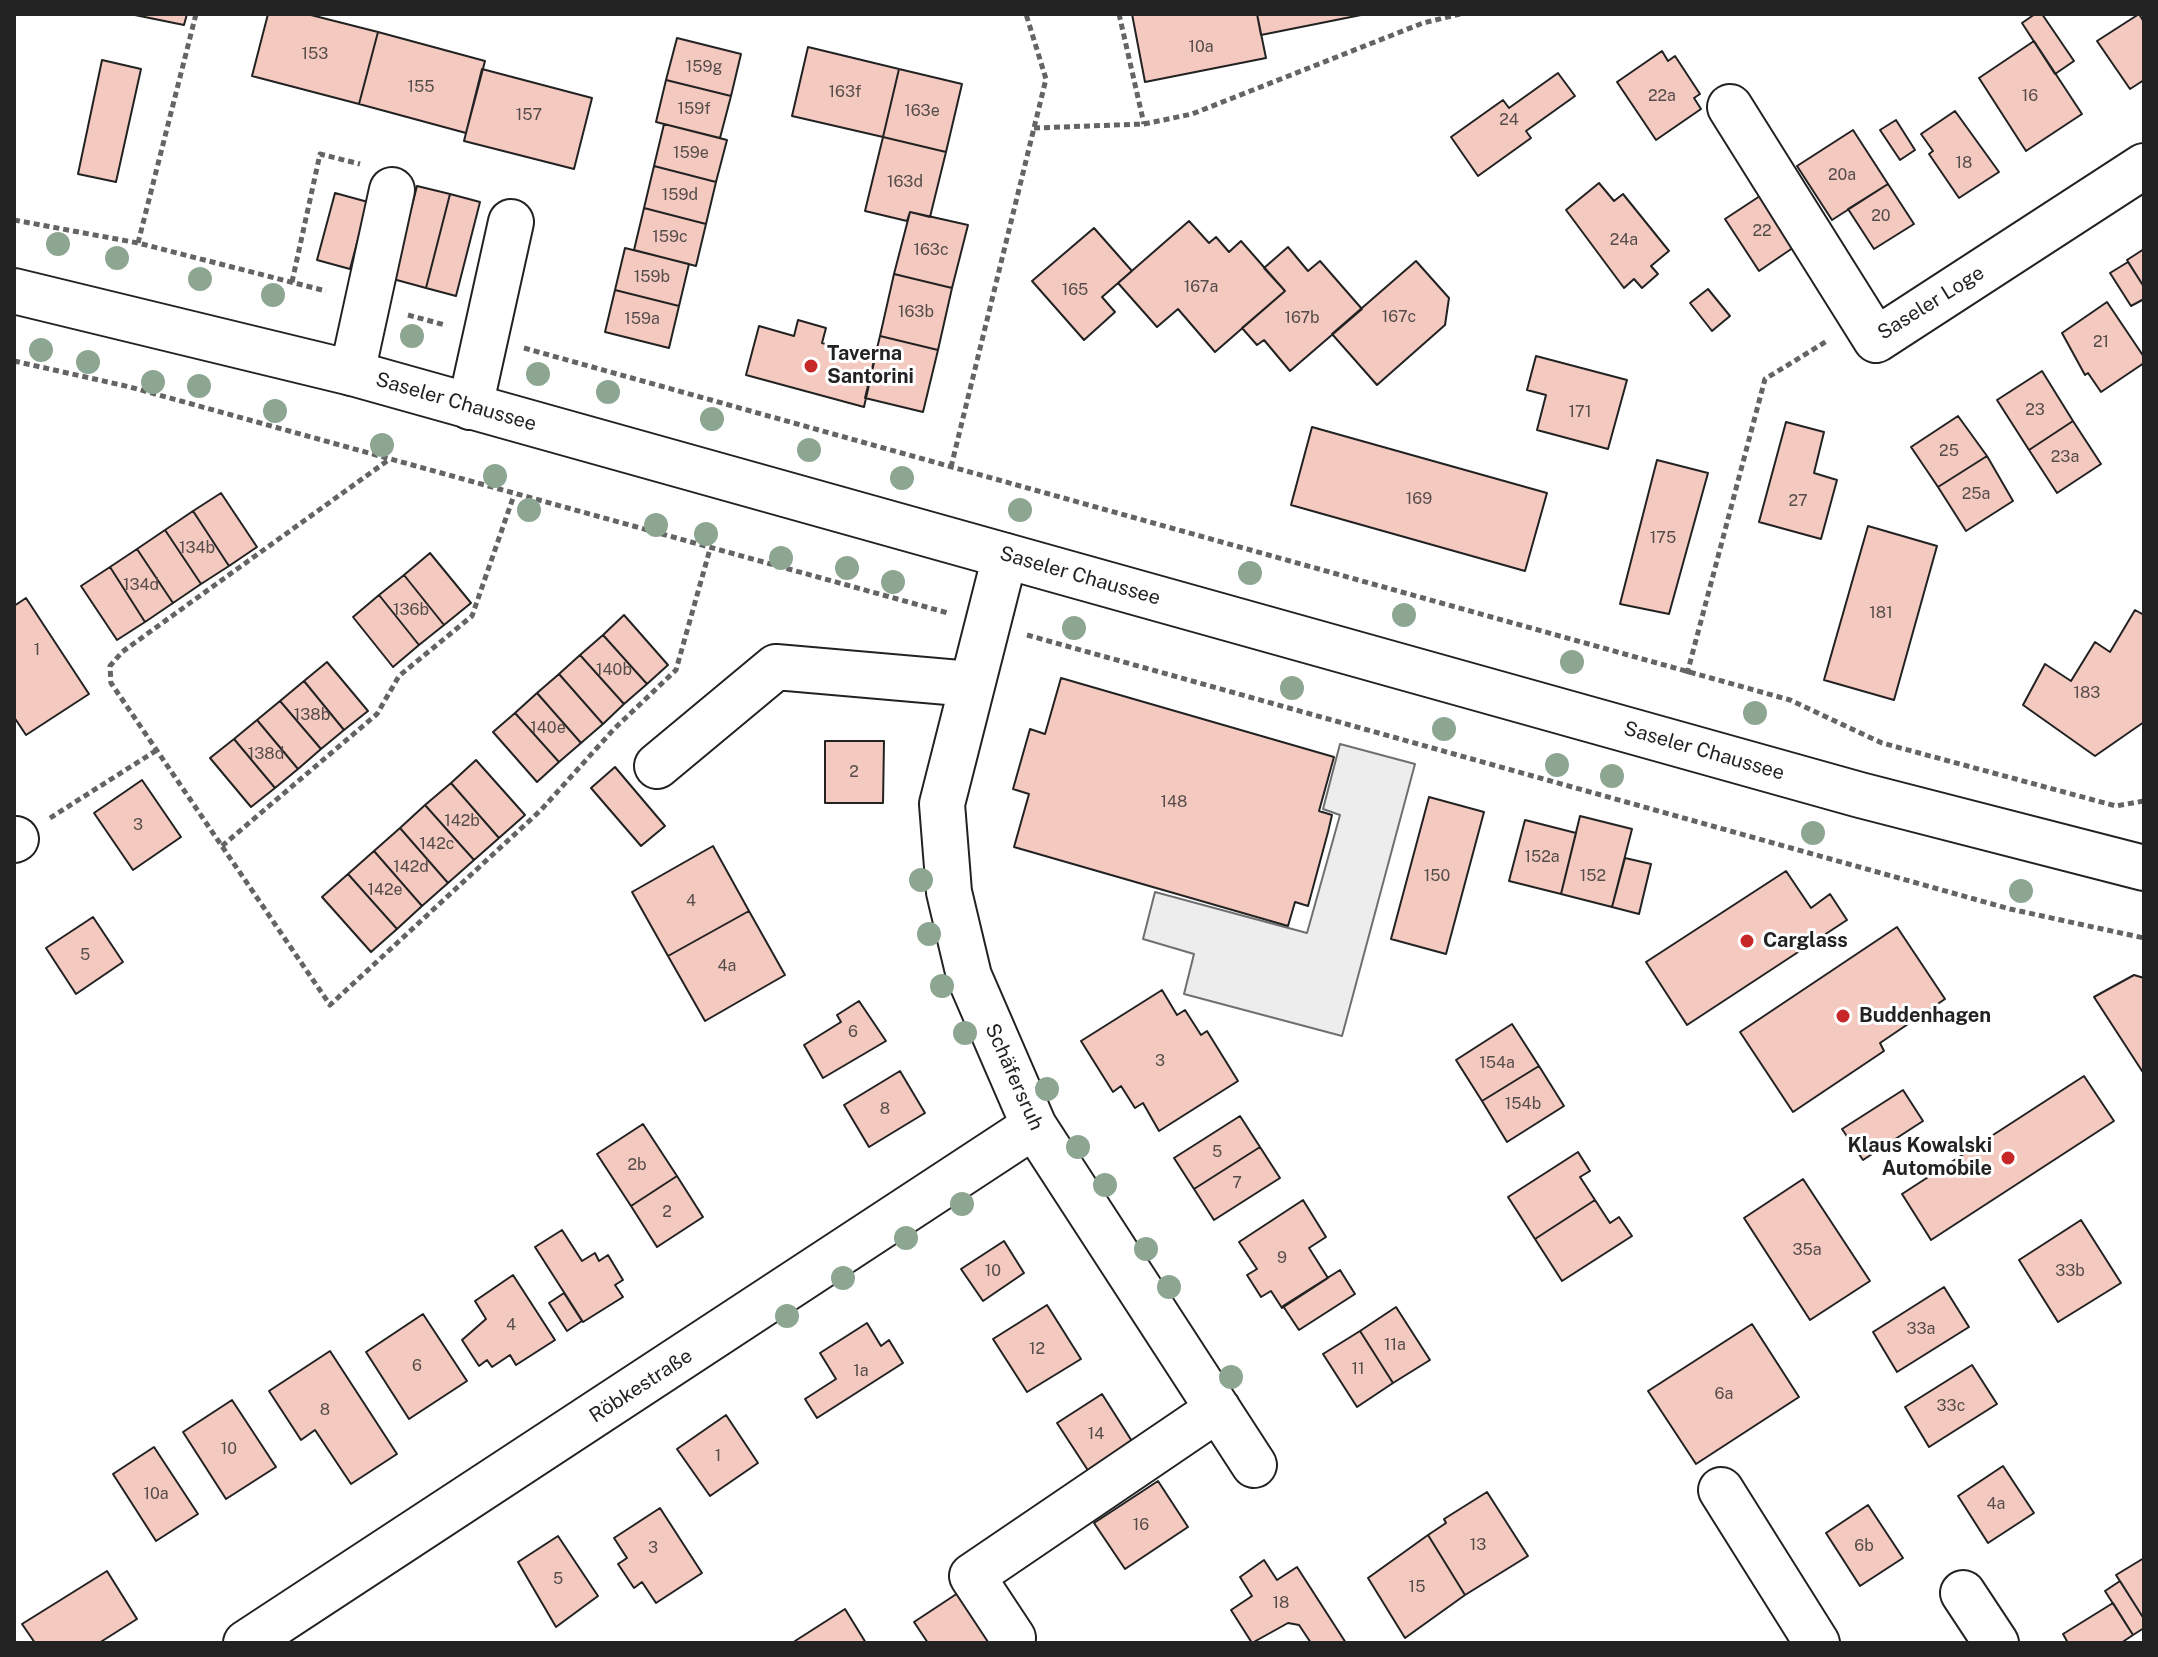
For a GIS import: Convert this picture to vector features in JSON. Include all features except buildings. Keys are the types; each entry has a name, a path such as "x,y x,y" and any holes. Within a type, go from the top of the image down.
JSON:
{"street":[{"path":"1730,107 1876,340"},
{"name":"Saseler Loge","path":"1876,340 2144,166"},
{"path":"352,373 392,190"},
{"path":"470,407 511,222"},
{"name":"Saseler Chaussee","path":"14,291 352,373 1860,795 2144,868"},
{"name":"Schäfersruh","path":"1005,556 942,804 949,892 969,976 1034,1126 1254,1465"},
{"path":"657,766 776,667 971,684"},
{"name":"Röbkestraße","path":"246,1643 1034,1126"},
{"path":"1013,1638 972,1576 1218,1409"},
{"path":"1721,1490 1817,1643"},
{"path":"1963,1593 1996,1643"}],"path":[{"path":"138,243 196,14"},
{"path":"951,467 1046,79 1026,14"},
{"path":"1119,14 1144,124"},
{"path":"1034,128 1144,124 1192,114 1423,23 1460,14"},
{"path":"292,282 320,154 397,173 392,190"},
{"path":"14,220 138,243 292,282 1687,674 1790,700 1882,743 2116,806 2144,801"},
{"name":"Saseler Loge","path":"1687,674 1765,379 1829,339 1876,340"},
{"path":"14,361 130,387 2010,909 2144,938"},
{"path":"388,460 122,652 110,666 111,683 330,1005 541,810 614,729 676,670 710,549"},
{"path":"222,846 377,714 399,676 472,616 514,495"},
{"path":"15,839 157,750"}],"shaded area":[{"path":"1340,744 1415,764 1342,1036 1184,994 1194,954 1143,939 1155,892 1307,933 1340,815 1323,809"}],"place":[{"name":"Taverna Santorini","path":"811,366"},
{"name":"Carglass","path":"1747,941"},
{"name":"Buddenhagen","path":"1843,1016"},
{"name":"Klaus Kowalski Automobile","path":"2008,1158"}]}
